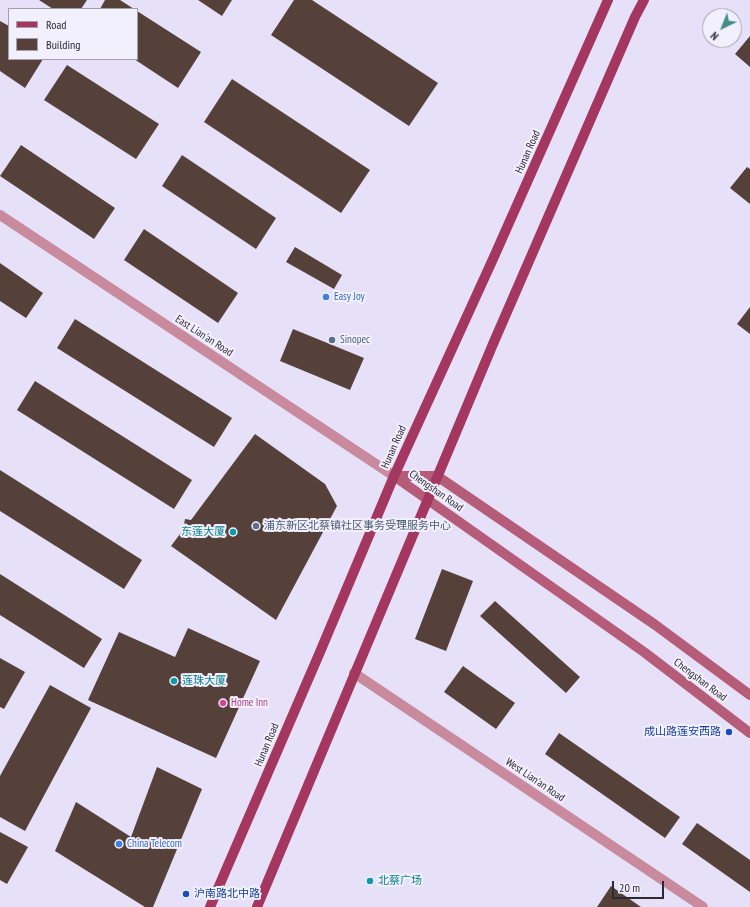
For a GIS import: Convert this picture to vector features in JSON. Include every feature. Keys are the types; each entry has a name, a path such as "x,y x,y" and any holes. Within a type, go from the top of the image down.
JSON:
{"main road":[{"name":"Hunan Road","path":"210,907 394,476 493,259 608,0"},
{"path":"257,907 427,499 644,0"},
{"name":"Chengshan Road","path":"394,476 437,476 654,624 750,695"},
{"name":"Chengshan Road","path":"394,476 644,652 750,733"}],"street":[{"name":"East Lian'an Road","path":"0,215 394,476"},
{"name":"West Lian'an Road","path":"354,673 703,907"}],"building":[{"path":"39,0 87,0 82,8 51,8"},
{"path":"105,0 120,0 132,8 101,8"},
{"path":"198,0 232,0 222,16"},
{"path":"294,0 312,0 438,83 409,126 271,35"},
{"path":"138,12 201,52 178,88 136,60 138,60"},
{"path":"0,21 8,25 8,60 42,60 25,88 0,71"},
{"path":"750,36 750,67 735,54 740,48 742,48 742,46"},
{"path":"67,65 159,124 136,159 44,100"},
{"path":"232,79 370,170 341,213 204,122"},
{"path":"21,145 115,208 94,239 0,176"},
{"path":"182,155 276,218 256,249 162,186"},
{"path":"747,167 750,169 750,204 730,188"},
{"path":"144,229 238,293 218,323 124,260"},
{"path":"295,247 342,275 334,289 286,262"},
{"path":"0,263 43,293 26,318 0,301"},
{"path":"750,307 750,334 737,324"},
{"path":"75,319 232,418 214,447 57,348"},
{"path":"293,329 364,358 350,390 280,361"},
{"path":"35,381 192,480 174,509 17,410"},
{"name":"浦东新区北蔡镇社区事务受理服务中心","path":"255,434 325,484 337,506 276,620 171,546 183,530 185,519 191,520"},
{"path":"0,470 142,560 124,589 0,511"},
{"path":"442,569 473,581 446,651 415,639"},
{"path":"0,574 102,639 84,668 0,615"},
{"path":"495,601 580,677 566,693 480,616"},
{"name":"莲珠大厦","path":"188,628 260,661 216,758 88,700 119,632 175,657"},
{"path":"0,658 25,672 4,709 0,707"},
{"path":"463,666 515,703 496,729 444,692"},
{"path":"50,685 91,708 25,831 0,817 0,776"},
{"path":"559,733 680,817 665,838 545,754"},
{"name":"China Telecom","path":"157,767 202,789 153,907 145,907 55,851 76,802 131,837"},
{"path":"697,823 750,860 750,892 682,844"},
{"path":"0,832 28,847 7,884 0,880"},
{"path":"611,886 641,907 597,907"}],"place":[{"name":"Easy Joy","path":"326,297"},
{"name":"Sinopec","path":"332,340"},
{"name":"浦东新区北蔡镇社区事务受理服务中心","path":"256,526"},
{"name":"东莲大厦","path":"233,532"},
{"name":"莲珠大厦","path":"174,681"},
{"name":"Home Inn","path":"223,703"},
{"name":"成山路莲安西路","path":"729,732"},
{"name":"China Telecom","path":"119,844"},
{"name":"北蔡广场","path":"370,881"},
{"name":"沪南路北中路","path":"186,894"}]}
